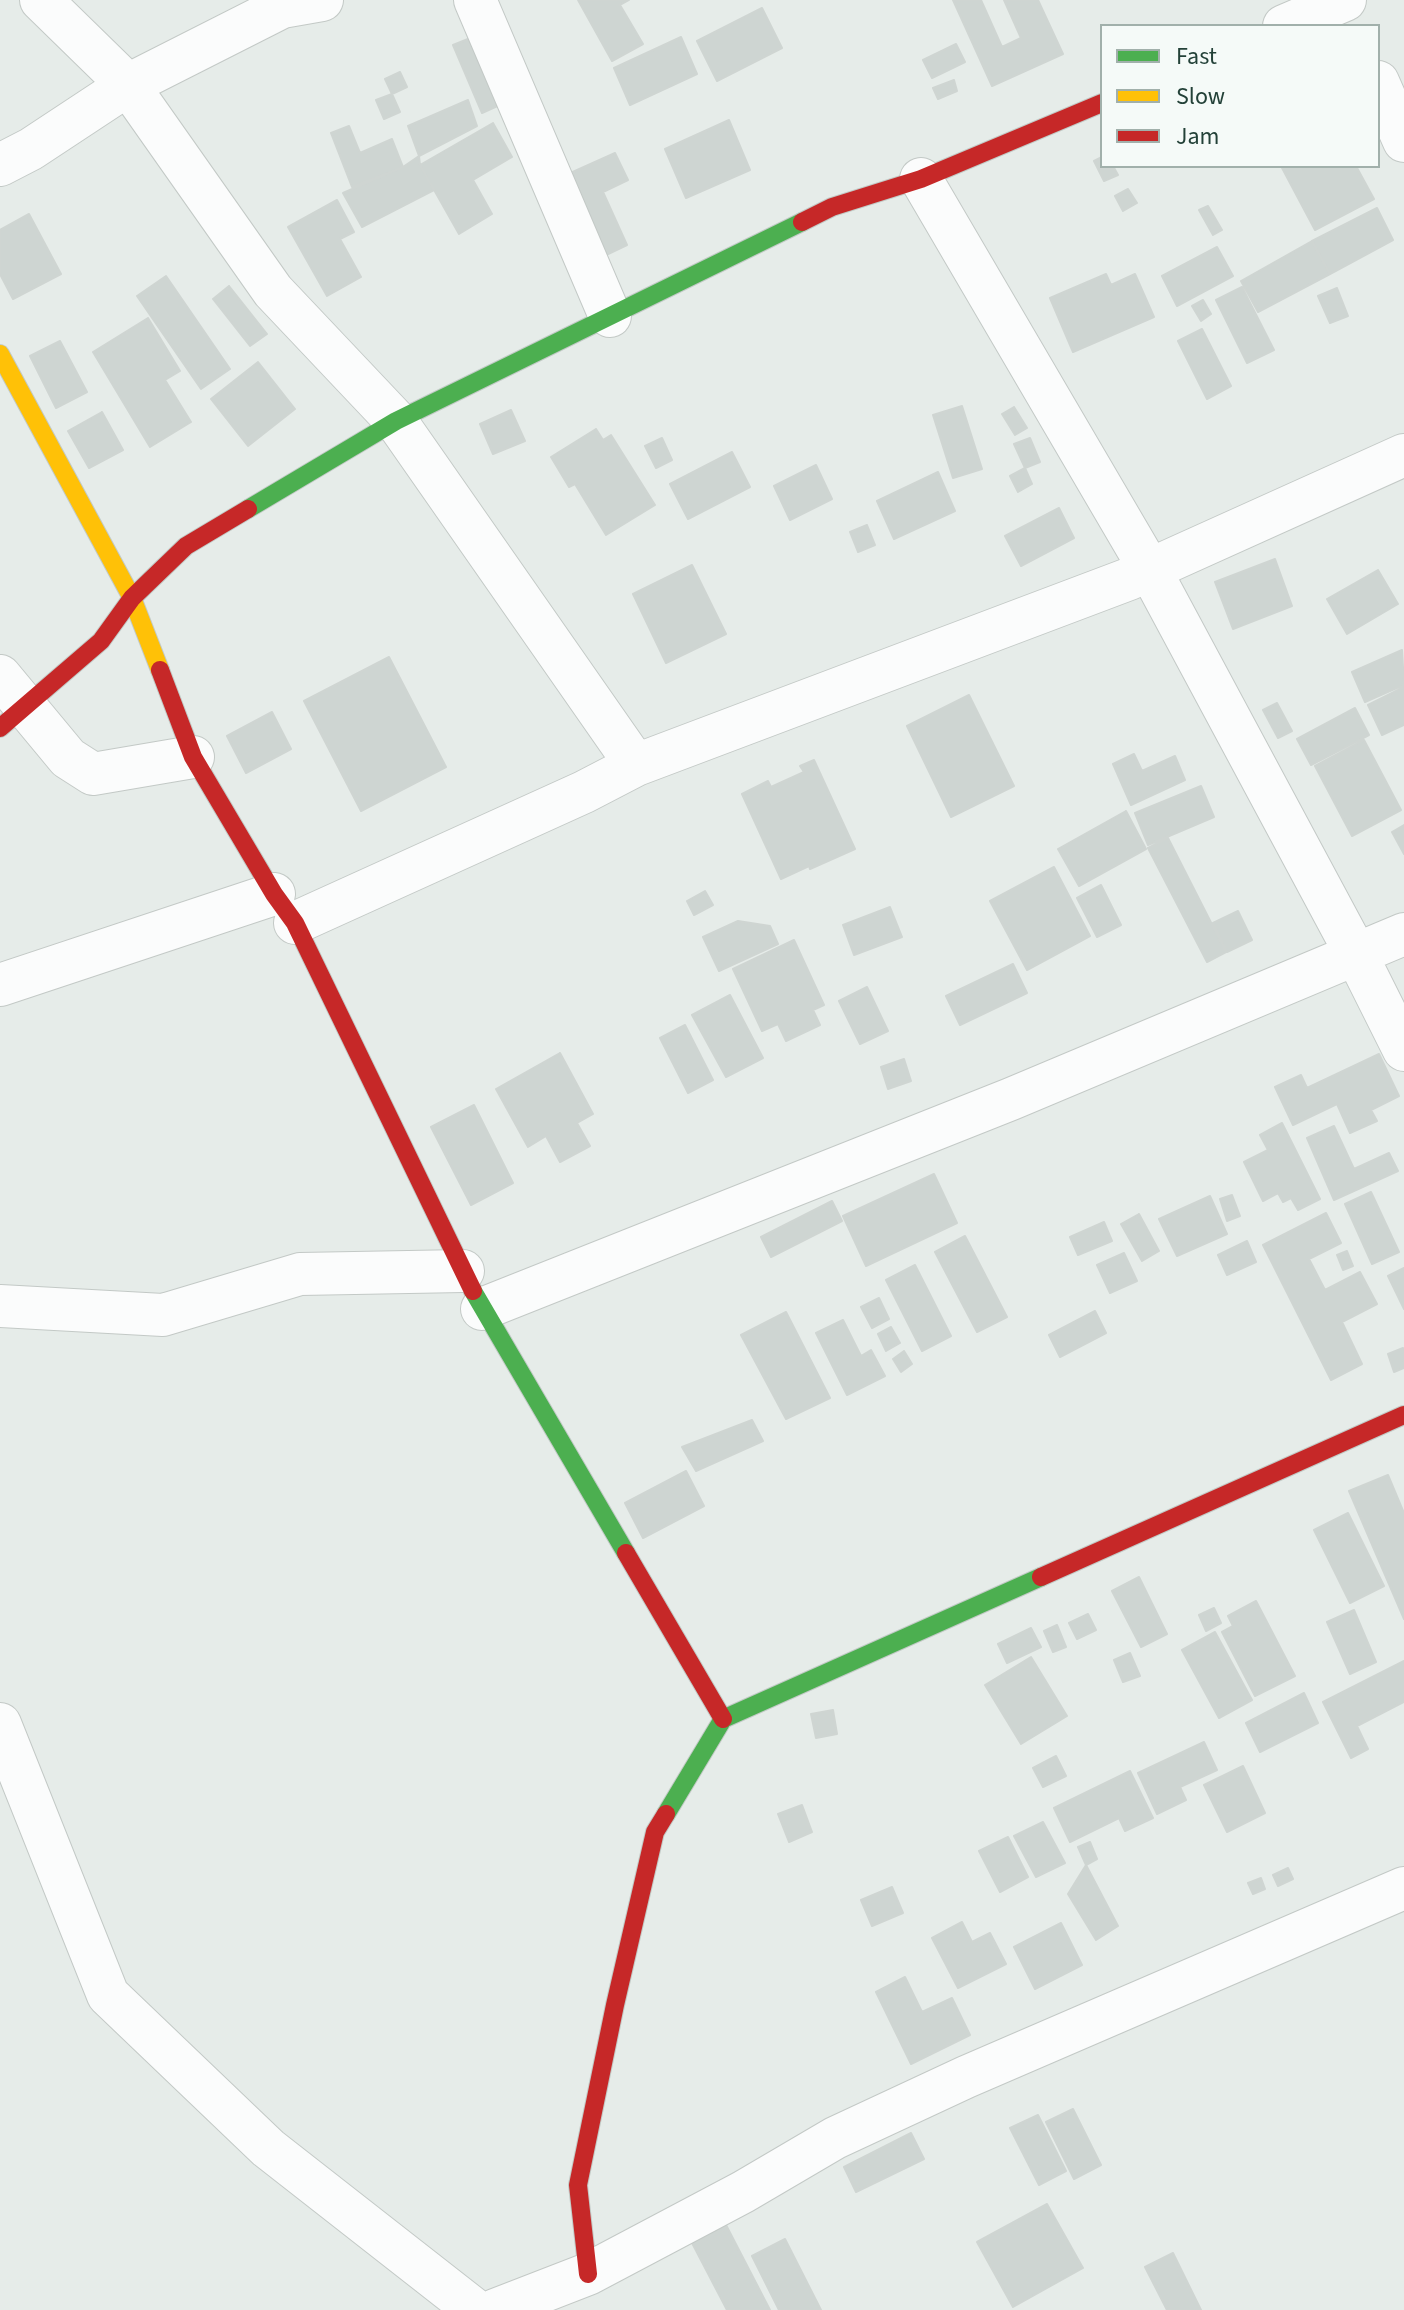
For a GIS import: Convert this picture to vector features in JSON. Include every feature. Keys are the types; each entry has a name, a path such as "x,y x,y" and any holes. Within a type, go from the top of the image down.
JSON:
{"street":[{"path":"41,0 128,85 273,291 396,421 636,765"},
{"path":"0,165 31,149 128,85 282,7 322,0"},
{"path":"475,0 610,316"},
{"path":"1289,24 1344,0 1353,24"},
{"path":"1380,87 1404,141"},
{"path":"193,757 93,774 68,758 8,704 101,641 132,598 186,546 396,421 832,207 921,179 1100,104"},
{"path":"921,179 1150,570 1356,954 1404,1050"},
{"path":"0,354 132,598 193,757 284,909 482,1309 723,1719"},
{"path":"0,985 284,909 584,792 636,765 1150,570 1404,455"},
{"path":"482,1309 1011,1099 1404,934"},
{"path":"0,1306 163,1315 300,1274 463,1271"},
{"path":"588,2274 578,2185 655,1832 723,1719 1404,1415"},
{"path":"0,1724 108,1995 268,2148 475,2310"},
{"path":"495,2310 588,2274 743,2192 835,2138 966,2077 1404,1888"}],"building":[{"path":"578,0 629,0 620,5 643,44 612,61"},
{"path":"953,0 981,0 1002,47 1021,38 1004,0 1038,0 1063,54 992,86"},
{"path":"762,8 782,48 717,81 697,41"},
{"path":"473,37 502,104 482,113 453,45"},
{"path":"681,37 697,74 630,105 614,68"},
{"path":"956,44 965,62 932,78 923,60"},
{"path":"400,72 407,87 392,94 385,79"},
{"path":"954,80 957,91 938,99 933,88"},
{"path":"392,94 400,112 384,119 376,100"},
{"path":"468,100 477,126 419,156 408,126"},
{"path":"729,120 750,170 686,198 665,149"},
{"path":"493,123 512,157 473,180 492,214 459,234 420,165"},
{"path":"349,126 360,153 392,139 403,167 352,187 331,133"},
{"path":"615,153 628,180 603,192 627,245 604,256 566,175"},
{"path":"419,156 420,165 434,190 362,227 343,193 403,167"},
{"path":"1100,158 1100,168 1114,168 1118,175 1104,181 1094,161"},
{"path":"1282,168 1357,168 1374,199 1315,230"},
{"path":"1128,189 1137,203 1123,211 1115,196"},
{"path":"337,200 354,232 340,239 361,277 327,296 288,227"},
{"path":"1208,206 1222,230 1213,235 1199,210"},
{"path":"1377,208 1393,240 1330,274 1312,241"},
{"path":"29,214 61,274 13,299 0,274 0,230"},
{"path":"1312,241 1330,274 1258,312 1241,281"},
{"path":"1217,247 1233,276 1177,306 1162,276"},
{"path":"1106,274 1111,285 1135,274 1154,317 1073,352 1050,298"},
{"path":"166,276 230,369 201,389 137,296"},
{"path":"229,286 267,334 250,346 213,299"},
{"path":"1242,287 1274,350 1247,363 1216,300"},
{"path":"1337,288 1348,316 1330,323 1318,296"},
{"path":"1203,300 1211,314 1201,321 1192,306"},
{"path":"148,318 180,371 165,380 191,422 150,447 93,352"},
{"path":"1202,329 1231,386 1207,399 1178,341"},
{"path":"60,341 87,392 56,408 30,356"},
{"path":"258,362 295,409 248,446 211,399"},
{"path":"962,406 982,469 953,478 933,415"},
{"path":"1014,407 1027,428 1015,435 1002,414"},
{"path":"511,410 525,441 493,454 480,424"},
{"path":"102,412 123,450 89,468 68,431"},
{"path":"596,429 603,440 611,435 655,505 606,535 575,484 569,487 551,457"},
{"path":"662,438 672,460 656,468 645,446"},
{"path":"1030,438 1040,462 1025,468 1014,444"},
{"path":"732,452 750,487 688,519 670,484"},
{"path":"816,465 832,499 790,520 774,486"},
{"path":"1025,468 1032,484 1018,492 1010,476"},
{"path":"938,472 955,511 894,539 877,501"},
{"path":"1059,508 1074,538 1021,566 1005,536"},
{"path":"867,525 875,545 858,552 850,532"},
{"path":"1275,559 1292,606 1233,629 1215,582"},
{"path":"692,565 726,634 666,663 633,594"},
{"path":"1378,570 1398,604 1347,634 1327,599"},
{"path":"1402,650 1404,685 1365,702 1352,672"},
{"path":"389,657 446,767 361,811 304,701"},
{"path":"1404,687 1404,725 1382,735 1368,705"},
{"path":"969,695 1014,786 951,817 907,726"},
{"path":"1277,703 1292,731 1278,738 1263,710"},
{"path":"1355,708 1369,735 1311,765 1297,739"},
{"path":"272,712 291,749 246,773 227,736"},
{"path":"1364,740 1401,810 1352,836 1315,766"},
{"path":"1134,754 1142,771 1175,756 1185,780 1131,805 1113,764"},
{"path":"814,760 855,849 781,879 742,794 768,781 771,787 804,772 800,766"},
{"path":"1201,786 1214,817 1148,845 1135,813"},
{"path":"1126,811 1146,849 1079,886 1058,849"},
{"path":"1404,825 1404,854 1392,832"},
{"path":"1168,838 1226,952 1207,962 1148,848"},
{"path":"1054,867 1090,936 1027,970 990,901"},
{"path":"1101,885 1121,925 1097,937 1077,898"},
{"path":"705,891 713,905 694,915 687,901"},
{"path":"890,907 902,937 854,955 843,925"},
{"path":"1238,911 1252,940 1227,952 1213,923"},
{"path":"738,921 770,926 778,944 719,971 703,937"},
{"path":"794,940 824,1005 813,1010 820,1025 786,1041 778,1024 762,1031 733,969"},
{"path":"1013,964 1027,993 960,1025 946,996"},
{"path":"867,987 888,1031 860,1044 839,1001"},
{"path":"730,995 763,1058 726,1077 692,1015"},
{"path":"685,1025 713,1080 688,1093 660,1038"},
{"path":"560,1053 593,1114 577,1123 590,1146 560,1162 546,1136 528,1147 496,1089"},
{"path":"1379,1054 1399,1096 1371,1110 1377,1121 1350,1133 1337,1104 1293,1125 1275,1087 1301,1075 1307,1088"},
{"path":"904,1059 911,1081 888,1089 881,1067"},
{"path":"474,1105 513,1183 471,1205 431,1127"},
{"path":"1282,1123 1320,1199 1298,1210 1291,1198 1283,1202 1278,1193 1263,1201 1244,1162 1268,1150 1260,1135"},
{"path":"1334,1126 1354,1169 1389,1153 1398,1171 1334,1200 1307,1138"},
{"path":"934,1174 957,1223 866,1266 843,1216"},
{"path":"1371,1192 1399,1252 1372,1264 1345,1204"},
{"path":"1232,1195 1240,1216 1227,1221 1220,1199"},
{"path":"1210,1196 1227,1234 1177,1256 1159,1219"},
{"path":"832,1201 842,1221 771,1257 761,1237"},
{"path":"1326,1213 1341,1243 1309,1259 1325,1290 1360,1272 1377,1304 1342,1322 1362,1364 1331,1380 1263,1245"},
{"path":"1139,1214 1159,1251 1142,1261 1121,1224"},
{"path":"1104,1222 1112,1241 1078,1255 1070,1237"},
{"path":"965,1236 1007,1317 977,1332 935,1252"},
{"path":"1247,1241 1256,1262 1227,1275 1218,1255"},
{"path":"1347,1251 1353,1266 1343,1270 1337,1255"},
{"path":"1124,1253 1137,1281 1110,1293 1097,1265"},
{"path":"915,1265 951,1336 922,1351 886,1280"},
{"path":"1404,1268 1404,1309 1388,1276"},
{"path":"879,1298 889,1319 872,1328 861,1307"},
{"path":"1095,1311 1106,1333 1060,1357 1049,1335"},
{"path":"786,1312 830,1398 786,1419 741,1335"},
{"path":"843,1320 861,1356 871,1350 885,1376 847,1395 816,1333"},
{"path":"891,1327 900,1343 886,1351 878,1334"},
{"path":"1403,1348 1404,1368 1394,1372 1388,1354"},
{"path":"904,1351 912,1364 901,1372 893,1359"},
{"path":"752,1420 763,1441 696,1471 682,1447"},
{"path":"686,1471 704,1506 643,1538 625,1503"},
{"path":"1388,1475 1404,1513 1404,1619 1349,1491"},
{"path":"1348,1513 1384,1586 1350,1603 1314,1530"},
{"path":"1139,1577 1167,1634 1141,1647 1112,1591"},
{"path":"1256,1601 1295,1676 1255,1696 1222,1632 1233,1626 1228,1616"},
{"path":"1214,1608 1221,1623 1206,1631 1199,1615"},
{"path":"1354,1610 1376,1662 1350,1674 1327,1622"},
{"path":"1088,1614 1096,1630 1077,1639 1069,1623"},
{"path":"1057,1625 1066,1647 1053,1652 1044,1631"},
{"path":"1031,1628 1041,1647 1007,1663 998,1644"},
{"path":"1215,1632 1252,1700 1219,1718 1182,1650"},
{"path":"1130,1653 1140,1676 1123,1682 1114,1660"},
{"path":"1031,1657 1067,1716 1021,1744 985,1685"},
{"path":"1404,1661 1404,1702 1357,1726 1368,1749 1351,1758 1323,1702"},
{"path":"1304,1693 1318,1723 1260,1752 1246,1723"},
{"path":"833,1710 837,1734 816,1738 811,1714"},
{"path":"1204,1742 1217,1770 1180,1787 1186,1800 1157,1814 1138,1773"},
{"path":"1056,1756 1066,1776 1043,1787 1033,1768"},
{"path":"1243,1766 1265,1813 1227,1832 1204,1785"},
{"path":"1130,1771 1153,1818 1125,1831 1119,1818 1070,1842 1054,1808"},
{"path":"802,1805 812,1832 789,1842 778,1814"},
{"path":"1043,1822 1065,1863 1036,1877 1014,1836"},
{"path":"1008,1837 1028,1877 1000,1892 979,1851"},
{"path":"1090,1842 1097,1859 1086,1865 1078,1847"},
{"path":"1086,1865 1118,1926 1096,1940 1068,1894"},
{"path":"1288,1868 1293,1879 1278,1886 1273,1875"},
{"path":"1261,1878 1265,1889 1253,1894 1248,1883"},
{"path":"892,1887 903,1913 872,1926 861,1900"},
{"path":"962,1922 972,1942 990,1933 1006,1964 958,1988 932,1938"},
{"path":"1061,1923 1082,1965 1035,1989 1014,1947"},
{"path":"905,1977 922,2012 952,1998 970,2035 911,2064 876,1992"},
{"path":"1073,2109 1101,2165 1074,2179 1046,2122"},
{"path":"1038,2115 1066,2171 1039,2185 1010,2128"},
{"path":"911,2133 924,2159 856,2192 844,2167"},
{"path":"1047,2204 1083,2268 1013,2307 977,2242"},
{"path":"725,2223 770,2310 727,2310 691,2241"},
{"path":"785,2239 821,2310 779,2310 752,2256"},
{"path":"1173,2253 1201,2310 1167,2310 1145,2267"}],"traffic: fast":[{"path":"248,509 396,421 802,222"},
{"path":"473,1291 626,1553"},
{"path":"666,1814 723,1719 1041,1577"}],"traffic: slow":[{"path":"0,354 132,598 160,670"}],"traffic: jam":[{"path":"802,222 832,207 921,179 1100,104"},
{"path":"0,728 101,641 132,598 186,546 248,509"},
{"path":"160,670 193,757 274,894 295,923 473,1291"},
{"path":"1041,1577 1404,1415"},
{"path":"626,1553 723,1719"},
{"path":"588,2274 578,2185 655,1832 666,1814"}]}
